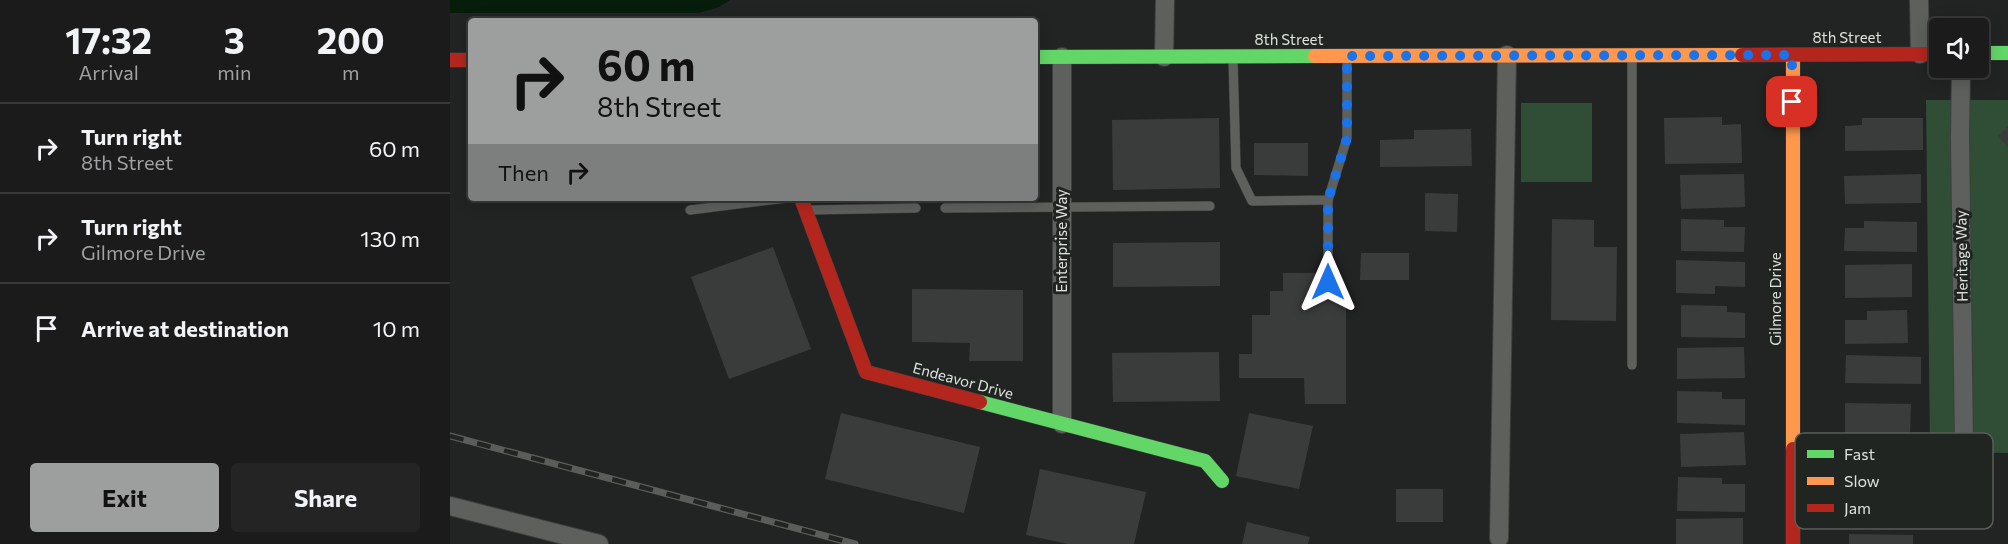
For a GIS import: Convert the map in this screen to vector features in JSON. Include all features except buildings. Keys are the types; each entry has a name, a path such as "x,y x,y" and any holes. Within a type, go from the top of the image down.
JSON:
{"street":[{"path":"1164,57 1165,0"},
{"path":"1919,0 1920,54"},
{"path":"1989,53 2008,53"},
{"name":"8th Street","path":"1038,57 1929,54"},
{"path":"1499,538 1507,55"},
{"name":"Gilmore Drive","path":"1792,55 1792,544"},
{"name":"Enterprise Way","path":"1062,57 1062,424"},
{"path":"450,60 468,60"},
{"name":"Heritage Way","path":"1961,78 1964,433"},
{"name":"Endeavor Drive","path":"803,204 866,372 1205,460 1222,481"},
{"path":"450,506 599,544"}],"lane":[{"path":"1632,55 1632,365"},
{"path":"1328,282 1328,200 1347,138 1347,56"},
{"path":"1233,57 1236,168 1252,201 1328,200"},
{"path":"690,210 762,201"},
{"path":"803,204 916,208"},
{"path":"945,208 1210,206"}],"shaded area":[{"path":"450,0 730,0 719,7 698,13 450,13"},
{"path":"1926,100 2008,100 2008,453 1993,453 1993,433 1930,433"},
{"path":"1521,103 1592,103 1592,182 1521,182"}],"railway":[{"path":"450,436 855,544"}],"traffic: fast":[{"path":"1989,53 2008,53"},
{"path":"1038,57 1315,56"},
{"path":"980,402 1205,461 1222,481"}],"traffic: slow":[{"path":"1315,56 1742,55"},
{"path":"1793,55 1793,449"}],"traffic: jam":[{"path":"1742,55 1929,54"},
{"path":"450,60 468,60"},
{"path":"802,201 866,372 980,402"},
{"path":"1793,449 1793,544"}],"route":[{"path":"1328,282 1328,200 1347,138 1347,56 1792,55 1792,102"}]}
